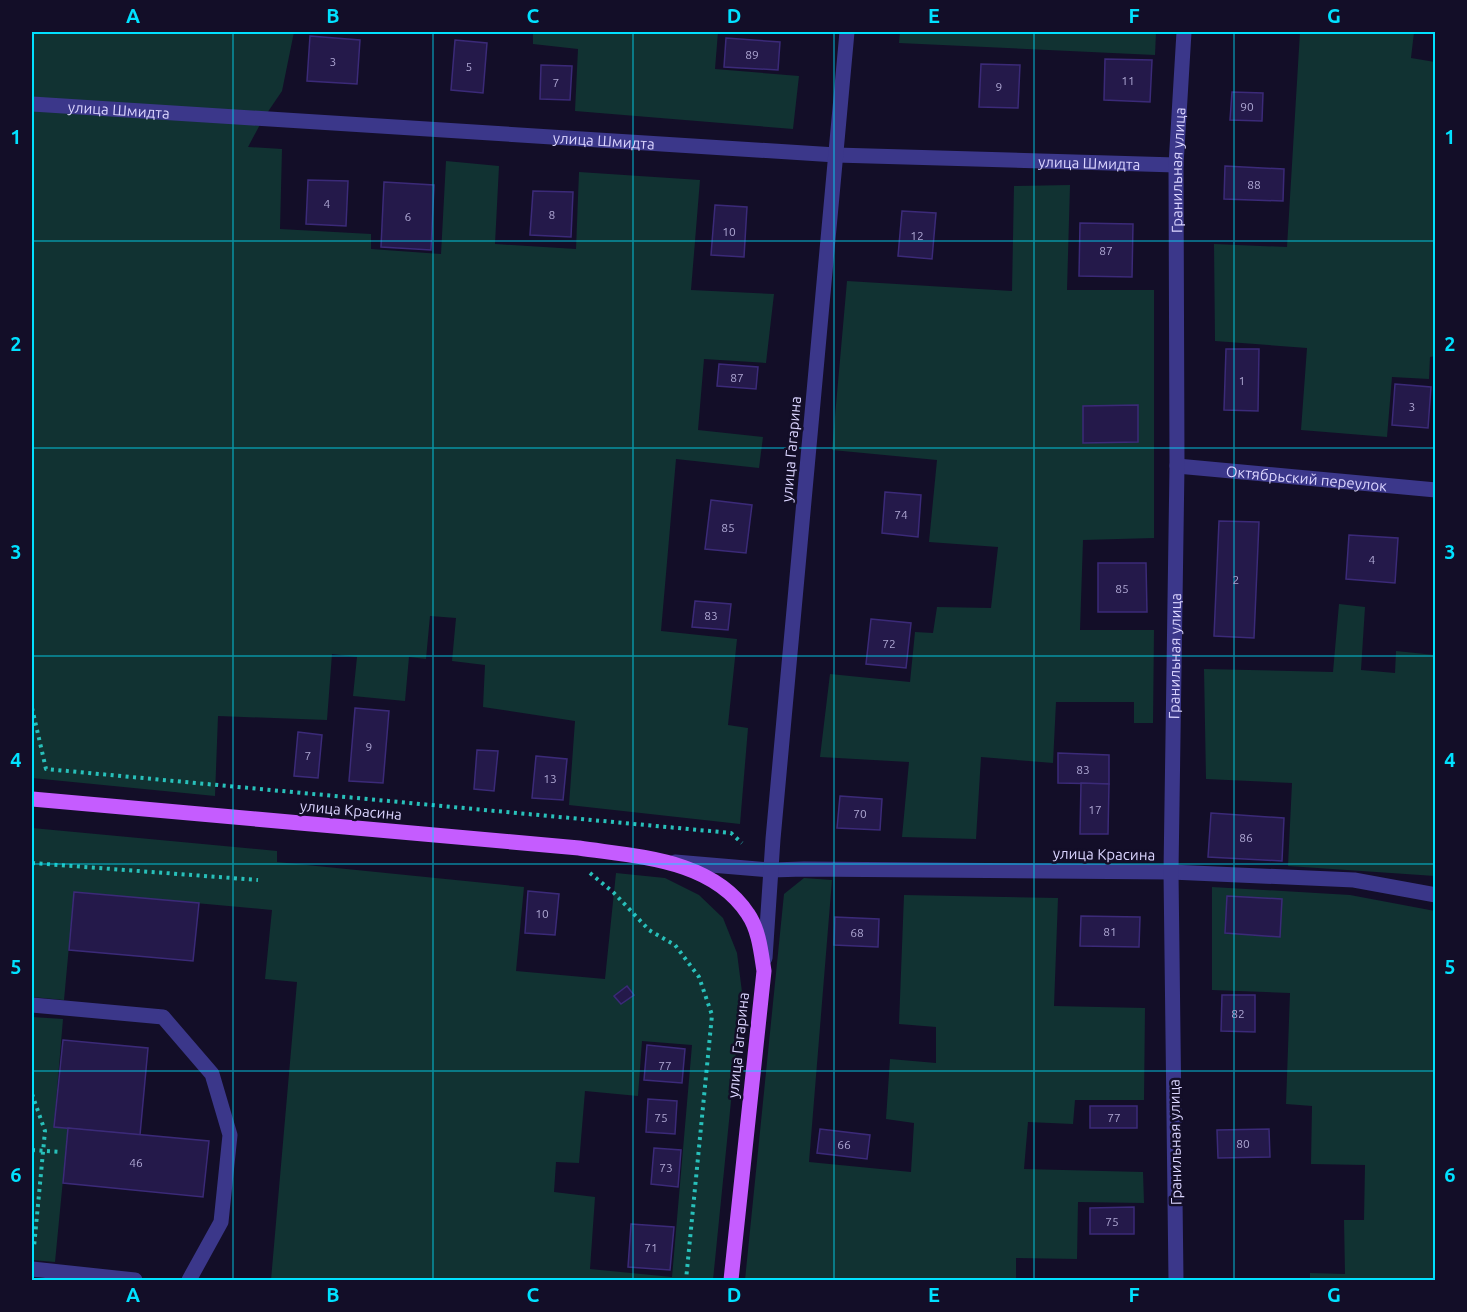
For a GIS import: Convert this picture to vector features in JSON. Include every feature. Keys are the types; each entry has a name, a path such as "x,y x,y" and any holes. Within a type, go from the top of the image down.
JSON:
{"main road":[{"name":"улица Красина","path":"32,799 579,848 667,861"},
{"name":"улица Гагарина","path":"667,861 702,874 733,895 750,915 760,944 764,971 731,1281"}],"street":[{"name":"улица Гагарина","path":"764,971 771,870 847,32"},
{"name":"Гранильная улица","path":"1176,1281 1171,872 1177,466 1176,165 1184,32"},
{"name":"улица Шмидта","path":"32,104 836,155 1176,165"},
{"name":"Октябрьский переулок","path":"1177,466 1436,490"},
{"name":"улица Красина","path":"667,861 771,870 1171,872 1354,880 1436,895"},
{"path":"32,1005 163,1017 212,1074 230,1135 221,1222 189,1281"},
{"path":"32,1269 135,1281"}],"path":[{"path":"32,708 46,769 731,833 771,870"},
{"path":"579,848 591,875 614,893 649,930 675,945 699,977 712,1015 686,1281"},
{"path":"32,863 258,880"},
{"path":"32,1094 45,1131 32,1269"},
{"path":"32,1150 60,1152"}],"green space":[{"path":"32,32 294,32 282,91 248,147 282,149 280,229 371,234 371,249 441,254 446,161 499,166 495,244 576,249 579,172 700,180 691,290 774,294 766,363 704,359 698,430 763,437 759,468 676,459 661,631 737,639 728,725 748,728 740,824 569,805 575,721 483,707 485,665 452,661 456,618 430,616 426,659 409,657 405,701 353,696 357,657 332,654 327,720 218,716 215,796 32,778"},
{"path":"533,32 718,32 715,69 799,76 793,129 575,111 578,49 533,44"},
{"path":"900,32 1156,32 1155,55 899,43"},
{"path":"1300,32 1414,32 1411,58 1435,62 1435,356 1430,357 1429,379 1392,377 1387,437 1301,430 1307,348 1215,341 1214,244 1287,247"},
{"path":"1070,185 1067,290 1154,290 1154,538 1083,540 1080,630 1154,630 1153,723 1134,723 1134,702 1056,702 1053,763 981,757 976,839 902,837 909,762 820,757 830,674 910,682 915,632 933,633 937,607 991,608 998,547 929,542 937,460 832,450 847,281 1012,291 1014,186"},
{"path":"1339,604 1365,607 1361,670 1395,673 1396,651 1435,655 1435,876 1288,866 1292,783 1206,779 1204,669 1333,672"},
{"path":"32,828 277,851 277,862 524,887 516,971 605,979 616,873 665,878 699,895 723,918 737,953 742,992 713,1280 271,1280 297,982 265,979 272,910 74,892 64,1000 32,997","holes":["642,1041 692,1045 672,1277 590,1269 595,1197 554,1192 556,1162 579,1163 585,1091 638,1096"]},
{"path":"804,878 832,880 809,1162 911,1172 914,1123 886,1119 890,1059 936,1063 936,1027 899,1024 904,895 1058,898 1054,1006 1145,1008 1144,1100 1075,1100 1073,1124 1028,1122 1024,1169 1143,1172 1144,1203 1078,1202 1077,1259 1016,1258 1016,1280 745,1280 784,894"},
{"path":"1212,887 1350,895 1435,911 1435,1280 1310,1280 1310,1273 1345,1274 1344,1220 1364,1220 1365,1165 1311,1164 1312,1106 1286,1104 1290,993 1212,990"},
{"path":"32,1017 63,1019 54,1126 68,1128 55,1262 32,1260"}],"building":[{"path":"310,36 360,40 357,84 307,81"},
{"path":"726,38 780,42 778,70 724,67"},
{"path":"455,40 487,43 483,93 451,90"},
{"path":"1105,59 1152,60 1150,102 1104,100"},
{"path":"981,64 1020,65 1018,108 979,107"},
{"path":"541,65 572,66 570,100 540,99"},
{"path":"1232,92 1263,93 1262,121 1230,120"},
{"path":"1225,166 1284,169 1283,201 1224,199"},
{"path":"308,180 348,181 346,226 306,224"},
{"path":"384,182 434,185 431,250 381,247"},
{"path":"533,191 573,192 571,237 530,235"},
{"path":"715,205 747,207 744,257 711,255"},
{"path":"902,211 936,213 932,259 898,256"},
{"path":"1080,223 1133,224 1132,277 1079,276"},
{"path":"1226,349 1259,349 1258,411 1224,410"},
{"path":"719,364 758,367 756,389 717,386"},
{"path":"1395,384 1431,387 1428,428 1392,425"},
{"path":"1138,405 1138,442 1083,443 1083,406"},
{"path":"885,492 921,495 918,537 882,533"},
{"path":"711,500 752,505 746,553 705,549"},
{"path":"1219,521 1259,522 1254,638 1214,636"},
{"path":"1349,535 1398,538 1395,583 1346,579"},
{"path":"1098,563 1146,563 1147,612 1098,612"},
{"path":"695,601 731,604 728,630 692,627"},
{"path":"871,619 911,623 906,668 866,664"},
{"path":"355,708 389,711 383,783 349,781"},
{"path":"298,732 322,735 318,778 294,776"},
{"path":"477,750 498,751 494,791 474,789"},
{"path":"1058,753 1109,755 1109,784 1058,783"},
{"path":"536,756 567,759 563,800 532,798"},
{"path":"1081,783 1109,784 1108,834 1080,834"},
{"path":"840,796 882,799 880,830 837,828"},
{"path":"1211,813 1284,818 1282,861 1208,857"},
{"path":"528,891 559,894 555,935 525,933"},
{"path":"74,892 199,903 193,961 69,950"},
{"path":"1227,896 1282,899 1280,937 1225,933"},
{"path":"1081,916 1140,917 1139,947 1080,946"},
{"path":"835,917 879,919 878,947 834,945"},
{"path":"627,986 634,995 621,1004 614,996"},
{"path":"1222,995 1255,995 1255,1032 1221,1031"},
{"path":"63,1040 148,1048 140,1135 54,1127"},
{"path":"647,1045 685,1049 682,1083 644,1080"},
{"path":"648,1099 677,1101 675,1134 646,1132"},
{"path":"1090,1106 1137,1106 1137,1128 1090,1128"},
{"path":"68,1128 209,1141 203,1197 63,1183"},
{"path":"820,1129 870,1135 867,1159 817,1153"},
{"path":"1269,1129 1270,1157 1218,1158 1217,1130"},
{"path":"654,1148 681,1150 678,1187 651,1184"},
{"path":"1134,1207 1134,1234 1090,1234 1090,1208"},
{"path":"631,1224 674,1227 670,1270 628,1267"}]}
